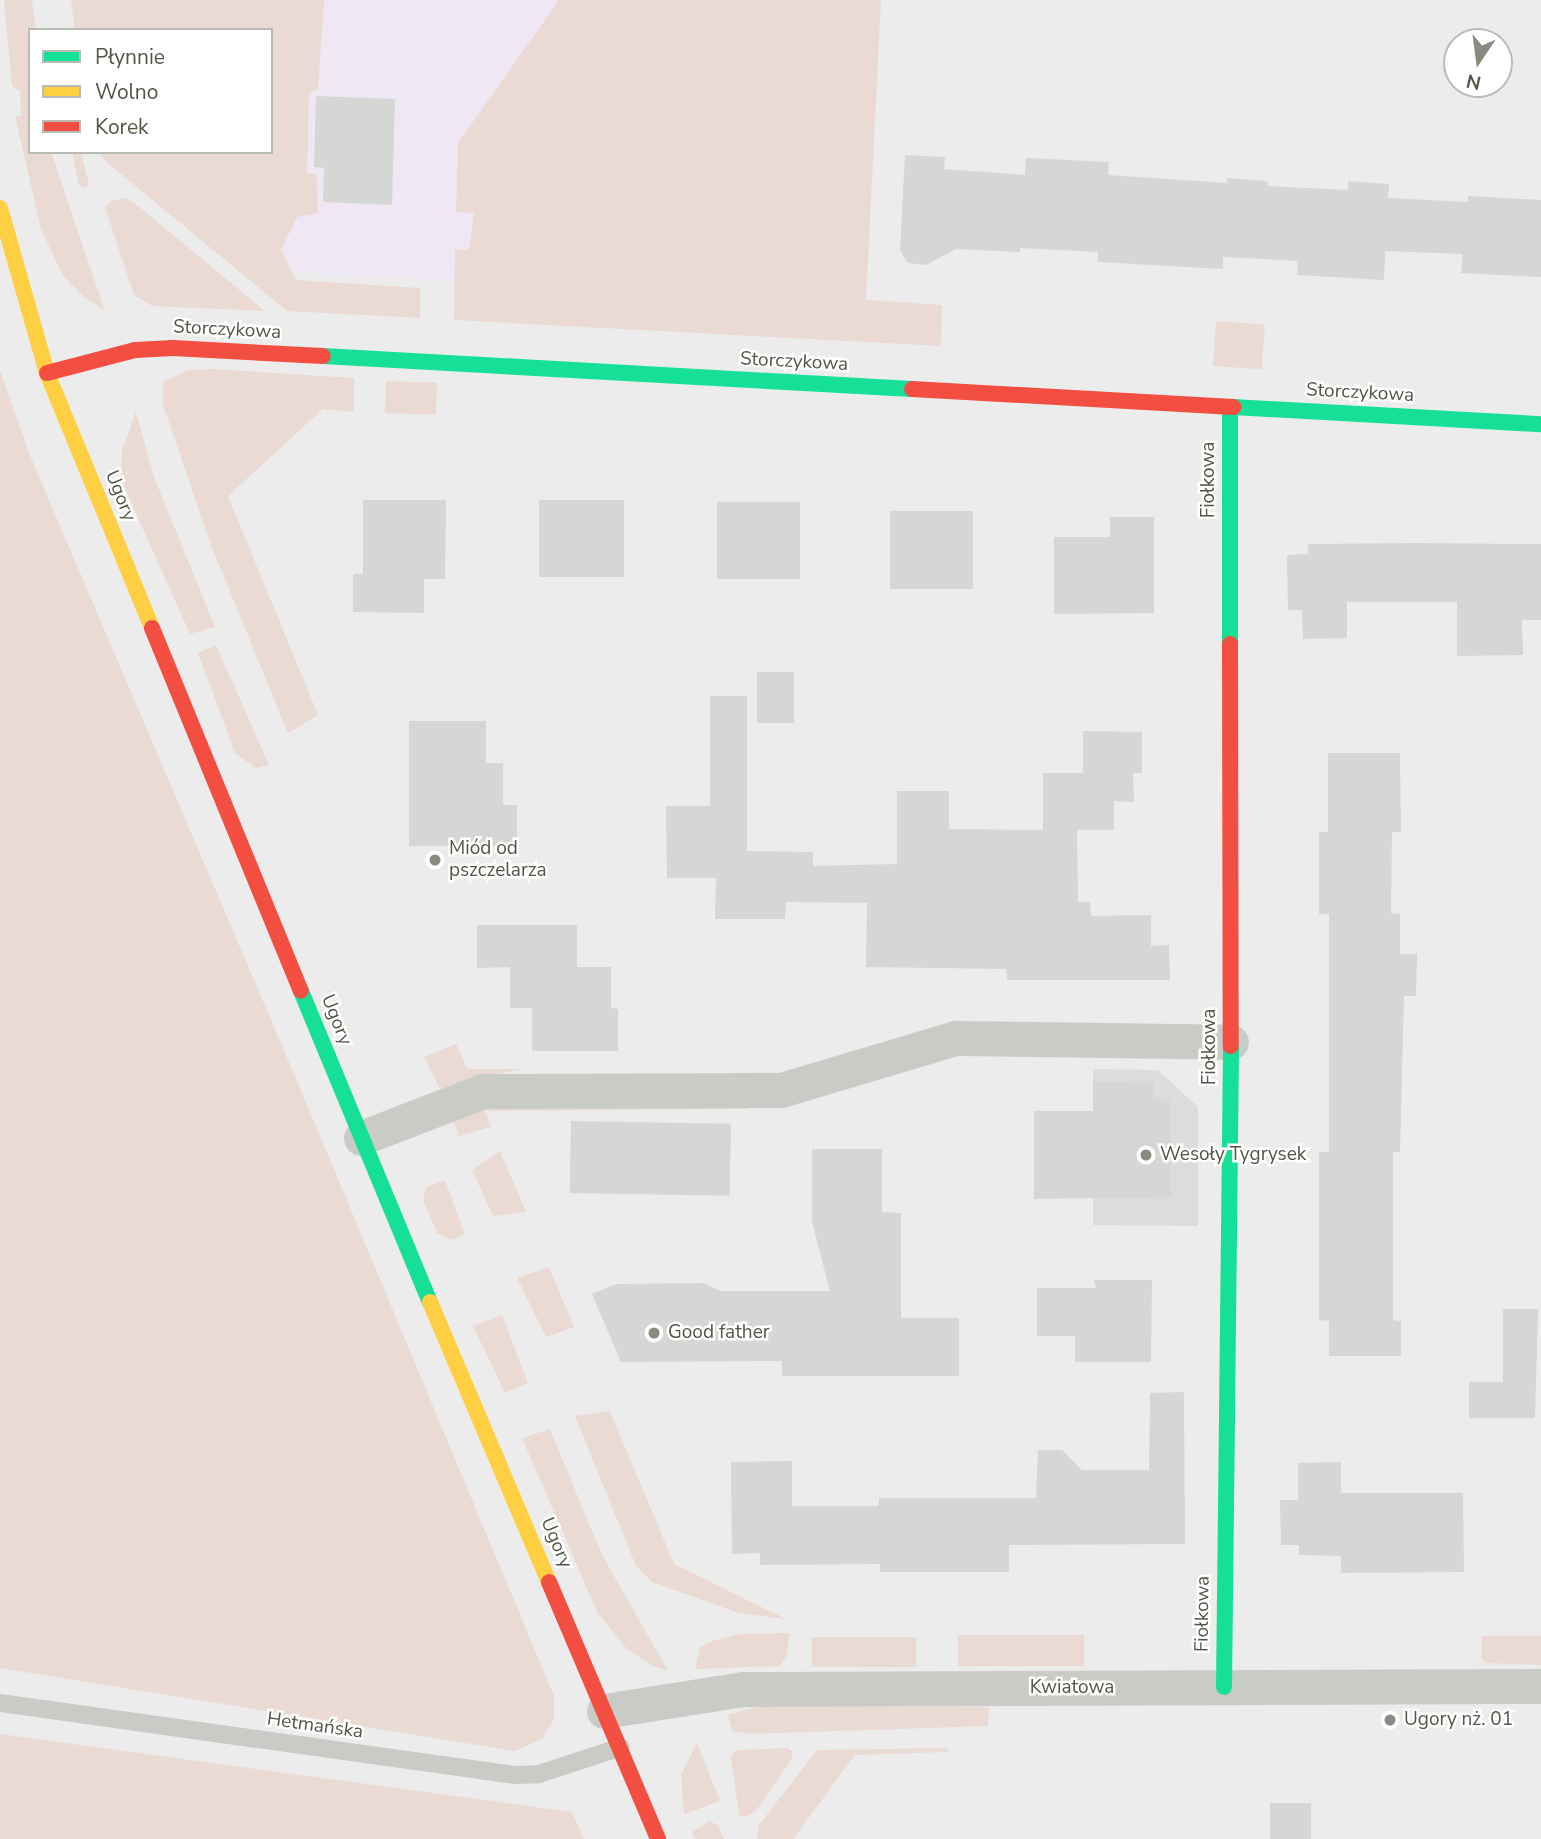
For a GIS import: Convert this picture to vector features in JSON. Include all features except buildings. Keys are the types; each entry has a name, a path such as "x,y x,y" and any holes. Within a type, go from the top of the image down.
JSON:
{"street":[{"name":"Ugory","path":"0,208 47,373 361,1138 658,1839"},
{"name":"Storczykowa","path":"47,373 135,350 173,348 1541,424"},
{"name":"Fiołkowa","path":"1224,1687 1231,1042 1230,407"},
{"path":"361,1138 483,1091 781,1090 955,1038 1231,1042"},
{"name":"Kwiatowa","path":"604,1711 743,1689 1541,1686"}],"lane":[{"name":"Hetmańska","path":"0,1703 515,1775 539,1774 621,1747"}],"shaded area":[{"path":"4,0 32,0 36,28 28,28 28,154 52,154 105,311 84,297 63,276 41,229 15,116 21,116 20,91 12,86"},
{"path":"71,0 324,0 318,89 309,94 307,173 317,174 318,213 297,217 281,250 296,280 420,288 420,318 287,311 104,160 101,154 273,154 273,28 75,28"},
{"path":"154,0 881,0 866,300 281,272 271,154 273,28 263,28"},
{"path":"559,0 881,0 866,300 942,305 941,346 454,320 455,249 469,250 474,214 456,211 458,143"},
{"path":"72,154 81,154 89,185 84,188 79,185"},
{"path":"124,198 132,201 265,311 152,306 134,295 105,207 111,201"},
{"path":"1216,321 1265,324 1262,369 1213,366"},
{"path":"211,369 354,378 354,412 323,409 228,496 318,715 288,733 212,548 163,405 163,382 188,370"},
{"path":"0,370 29,453 303,1095 554,1696 554,1719 542,1739 515,1751 0,1668"},
{"path":"386,381 437,383 436,415 385,413"},
{"path":"136,412 154,477 215,627 190,634 125,489 121,473 122,450"},
{"path":"216,645 269,765 256,768 235,753 198,653"},
{"path":"456,1044 467,1069 526,1069 472,1078 440,1089 424,1057"},
{"name":"Wesoły Tygrysek","path":"1093,1069 1158,1070 1198,1107 1198,1226 1093,1225"},
{"path":"741,1104 749,1109 485,1111 491,1127 459,1136 453,1120 484,1107"},
{"path":"500,1151 526,1212 493,1216 472,1170"},
{"path":"445,1180 465,1234 451,1240 437,1233 423,1199 426,1187"},
{"path":"549,1267 574,1327 546,1337 517,1278"},
{"path":"502,1315 528,1383 505,1393 473,1326"},
{"path":"610,1411 674,1564 786,1619 739,1613 652,1582 636,1566 575,1416"},
{"path":"550,1429 601,1553 668,1671 653,1666 627,1649 597,1612 522,1438"},
{"path":"789,1633 787,1655 780,1666 695,1669 700,1647 715,1640 741,1634"},
{"path":"958,1635 1084,1635 1084,1666 958,1666"},
{"path":"1482,1636 1541,1636 1541,1665 1485,1663 1481,1658"},
{"path":"812,1637 916,1637 916,1667 812,1667"},
{"path":"756,1707 989,1707 988,1726 749,1734 732,1731 728,1715"},
{"path":"0,1734 572,1812 584,1839 0,1839"},
{"path":"697,1743 720,1801 684,1814 681,1775"},
{"path":"788,1748 792,1751 792,1758 756,1811 744,1817 739,1815 731,1758 733,1753 738,1750"},
{"path":"947,1748 948,1752 855,1755 793,1839 757,1839 759,1825 817,1750"},
{"path":"709,1821 718,1825 724,1839 695,1839 692,1832"}],"traffic: fast":[{"path":"323,356 912,389"},
{"path":"1230,407 1230,644"},
{"path":"1233,407 1541,424"},
{"path":"301,991 430,1302"},
{"path":"1224,1687 1231,1046"}],"traffic: slow":[{"path":"0,208 47,373 152,628"},
{"path":"430,1302 549,1582"}],"traffic: jam":[{"path":"47,373 135,350 173,348 323,356"},
{"path":"912,389 1233,407"},
{"path":"152,628 301,991"},
{"path":"1230,644 1231,1046"},
{"path":"549,1582 658,1839"}],"place":[{"name":"Miód od pszczelarza","path":"435,860"},
{"name":"Wesoły Tygrysek","path":"1146,1155"},
{"name":"Good father","path":"654,1333"},
{"name":"Ugory nż. 01","path":"1390,1720"}]}
